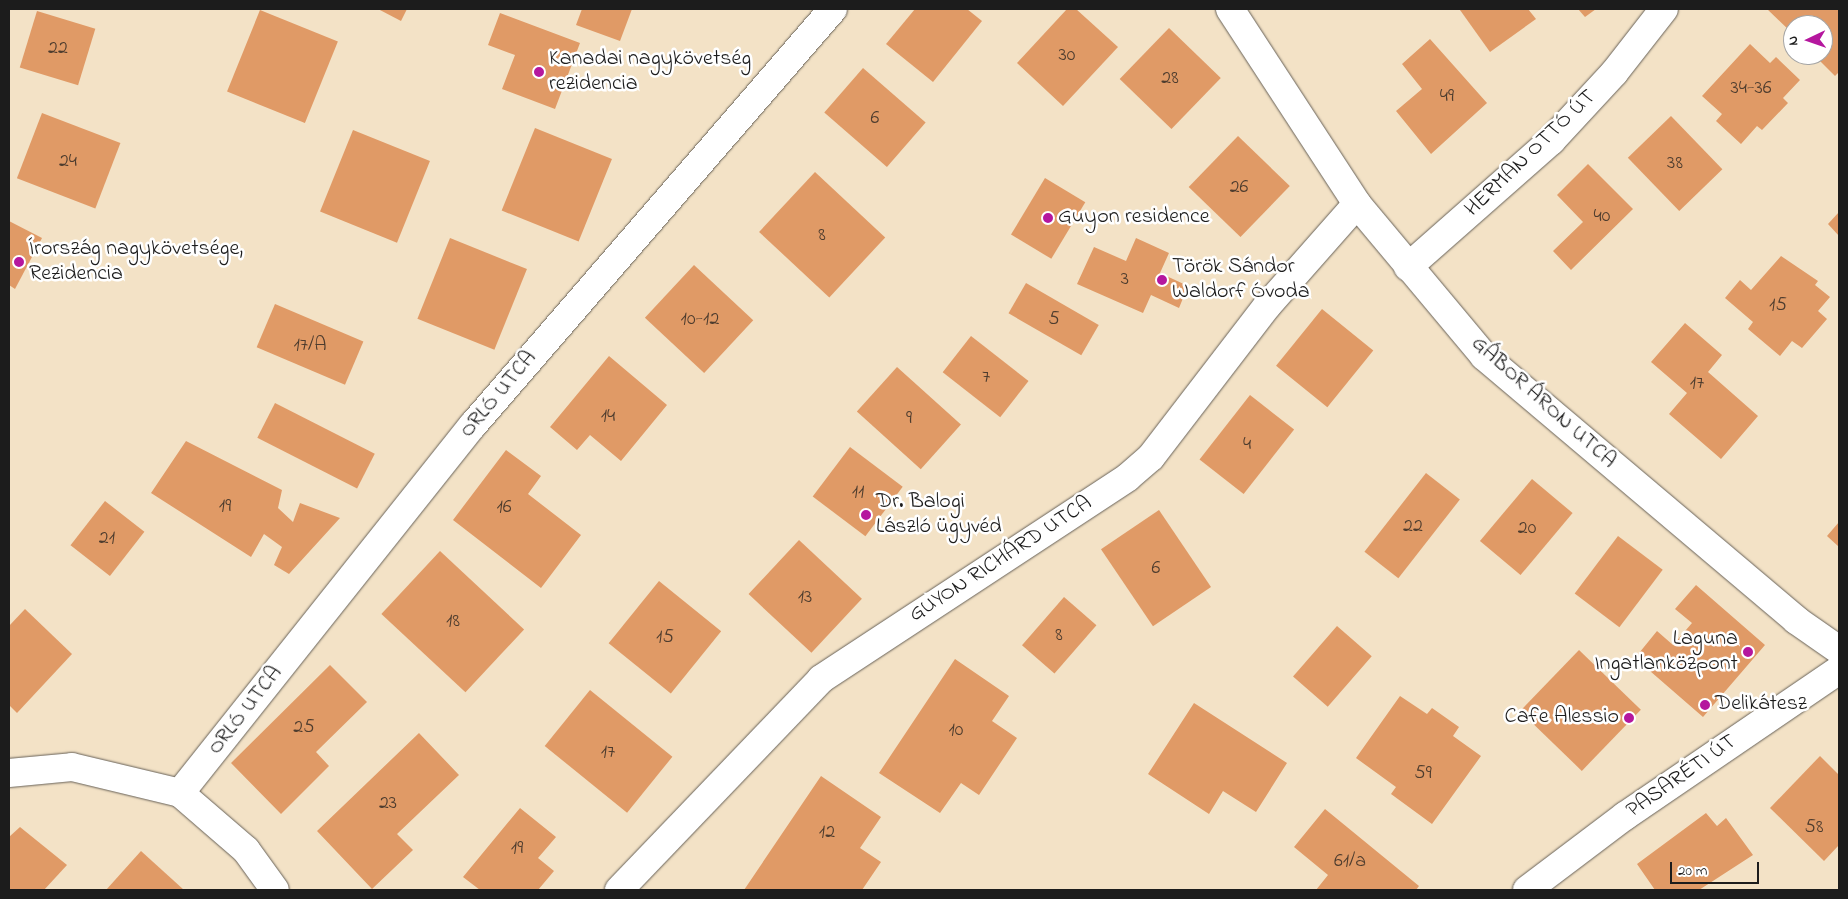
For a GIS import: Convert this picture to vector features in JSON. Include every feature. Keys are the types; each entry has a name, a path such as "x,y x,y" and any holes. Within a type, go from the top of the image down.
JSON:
{"street":[{"name":"ORLÓ UTCA","path":"180,793 473,425 833,9"},
{"name":"GÁBOR ÁRON UTCA","path":"1230,9 1357,204 1484,356 1523,391 1796,620 1839,650"},
{"name":"HERMAN OTTÓ ÚT","path":"1408,267 1551,141 1614,73 1664,9"},
{"name":"GUYON RICHÁRD UTCA","path":"618,890 821,679 1128,478 1151,457 1267,306 1357,204"},
{"name":"PASARÉTI ÚT","path":"1536,888 1625,816 1839,670"},
{"path":"9,773 72,767 180,793 246,850 275,890"}],"building":[{"path":"378,9 407,9 401,21"},
{"path":"582,9 632,9 620,41 576,25"},
{"path":"915,9 967,9 982,21 933,82 886,44"},
{"path":"1067,9 1076,9 1118,47 1063,106 1017,63"},
{"path":"1528,9 1536,19 1490,52 1460,10"},
{"path":"1578,9 1596,9 1585,17"},
{"path":"1767,9 1839,9 1839,72 1835,76 1824,65 1833,65 1833,15 1783,15 1783,24"},
{"path":"260,10 338,41 305,123 227,92"},
{"path":"37,11 95,29 78,85 20,67"},
{"name":"Kanadai nagykövetség rezidencia","path":"500,13 580,43 555,109 502,89 515,55 488,45"},
{"path":"1169,28 1221,78 1171,129 1120,79"},
{"path":"1430,39 1487,103 1431,154 1396,111 1422,89 1402,64"},
{"path":"1750,44 1770,63 1776,57 1800,80 1783,98 1788,103 1762,130 1757,126 1741,144 1716,121 1722,114 1702,96"},
{"path":"863,68 926,122 887,167 824,113"},
{"path":"42,113 120,143 95,208 17,178"},
{"path":"1671,116 1722,169 1679,211 1628,158"},
{"path":"535,128 612,159 579,242 502,211"},
{"path":"353,130 430,161 397,243 320,212"},
{"path":"1238,136 1290,186 1240,237 1189,187"},
{"path":"1588,164 1633,209 1571,270 1553,251 1583,222 1557,195"},
{"path":"815,172 885,237 829,297 759,232"},
{"name":"Guyon residence","path":"1045,178 1085,202 1051,259 1011,235"},
{"path":"1839,212 1839,236 1828,224"},
{"name":"Írország nagykövetsége, Rezidencia","path":"9,221 42,238 15,289 9,285"},
{"path":"450,238 527,269 494,350 417,319"},
{"path":"1136,238 1169,253 1160,273 1188,286 1179,308 1151,295 1143,313 1077,284 1094,247 1126,261"},
{"path":"1781,256 1818,281 1815,285 1830,297 1818,311 1827,319 1802,348 1792,341 1780,356 1748,329 1753,322 1725,298 1740,280 1751,290"},
{"path":"694,265 753,320 704,373 645,318"},
{"name":"Guyon residence","path":"1026,283 1099,325 1081,355 1008,313"},
{"path":"275,304 363,342 345,385 257,347"},
{"path":"1322,309 1373,351 1327,407 1276,366"},
{"path":"1685,323 1722,355 1708,372 1758,416 1721,459 1669,414 1687,393 1651,362"},
{"path":"971,336 1029,381 1000,417 943,372"},
{"path":"609,356 667,405 621,461 590,435 577,450 550,427"},
{"path":"897,367 961,425 921,469 857,412"},
{"path":"1250,395 1294,429 1244,494 1200,460"},
{"path":"275,403 375,454 357,489 257,438"},
{"path":"186,441 282,490 278,508 293,522 300,503 340,518 289,574 274,565 282,547 264,534 251,557 151,493"},
{"path":"850,447 903,487 865,536 813,497"},
{"path":"506,450 541,476 528,494 581,535 541,588 453,520"},
{"path":"1426,473 1460,499 1398,578 1364,552"},
{"path":"1532,479 1573,513 1521,575 1480,541"},
{"path":"105,501 144,532 110,576 71,545"},
{"path":"1159,510 1211,587 1153,626 1101,549"},
{"path":"1839,522 1839,547 1827,536"},
{"path":"1618,536 1663,570 1619,627 1575,594"},
{"path":"799,540 862,599 811,653 749,594"},
{"path":"440,551 524,629 465,692 381,614"},
{"path":"659,581 721,631 671,694 609,643"},
{"path":"1696,585 1765,645 1703,717 1635,658 1657,631 1673,645 1692,623 1675,609"},
{"path":"1064,597 1096,625 1054,674 1022,645"},
{"path":"25,609 72,654 17,713 9,705 9,626"},
{"path":"1337,626 1372,656 1328,707 1293,677"},
{"path":"1579,650 1641,710 1582,771 1520,711"},
{"path":"955,659 1009,696 992,721 1017,738 979,795 961,783 940,813 879,773"},
{"path":"330,665 367,702 316,752 329,766 281,814 231,763"},
{"path":"590,690 672,757 627,813 545,746"},
{"path":"1400,696 1427,714 1432,708 1459,727 1453,736 1481,756 1432,824 1391,794 1396,787 1356,758"},
{"path":"1194,703 1287,763 1256,812 1223,791 1209,814 1148,774"},
{"path":"419,733 459,775 397,834 413,850 372,889 317,831"},
{"path":"1820,756 1839,775 1839,845 1824,861 1770,808"},
{"path":"821,776 881,817 860,848 881,862 862,890 744,890"},
{"path":"520,808 556,837 538,858 554,871 538,890 480,890 463,877"},
{"path":"1325,809 1419,886 1416,890 1316,890 1328,875 1294,847"},
{"path":"1706,813 1717,826 1726,818 1753,855 1699,890 1655,890 1637,864"},
{"path":"20,827 67,865 44,890 9,890 9,837"},
{"path":"141,851 184,890 106,890"}],"place":[{"name":"Kanadai nagykövetség rezidencia","path":"539,72"},
{"name":"Guyon residence","path":"1048,218"},
{"name":"Írország nagykövetsége, Rezidencia","path":"19,262"},
{"name":"Török Sándor Waldorf Óvoda","path":"1162,280"},
{"name":"Dr. Balogi László ügyvéd","path":"866,515"},
{"name":"Laguna Ingatlanközpont","path":"1748,652"},
{"name":"Delikátesz","path":"1705,705"},
{"name":"Cafe Alessio","path":"1629,718"}]}
